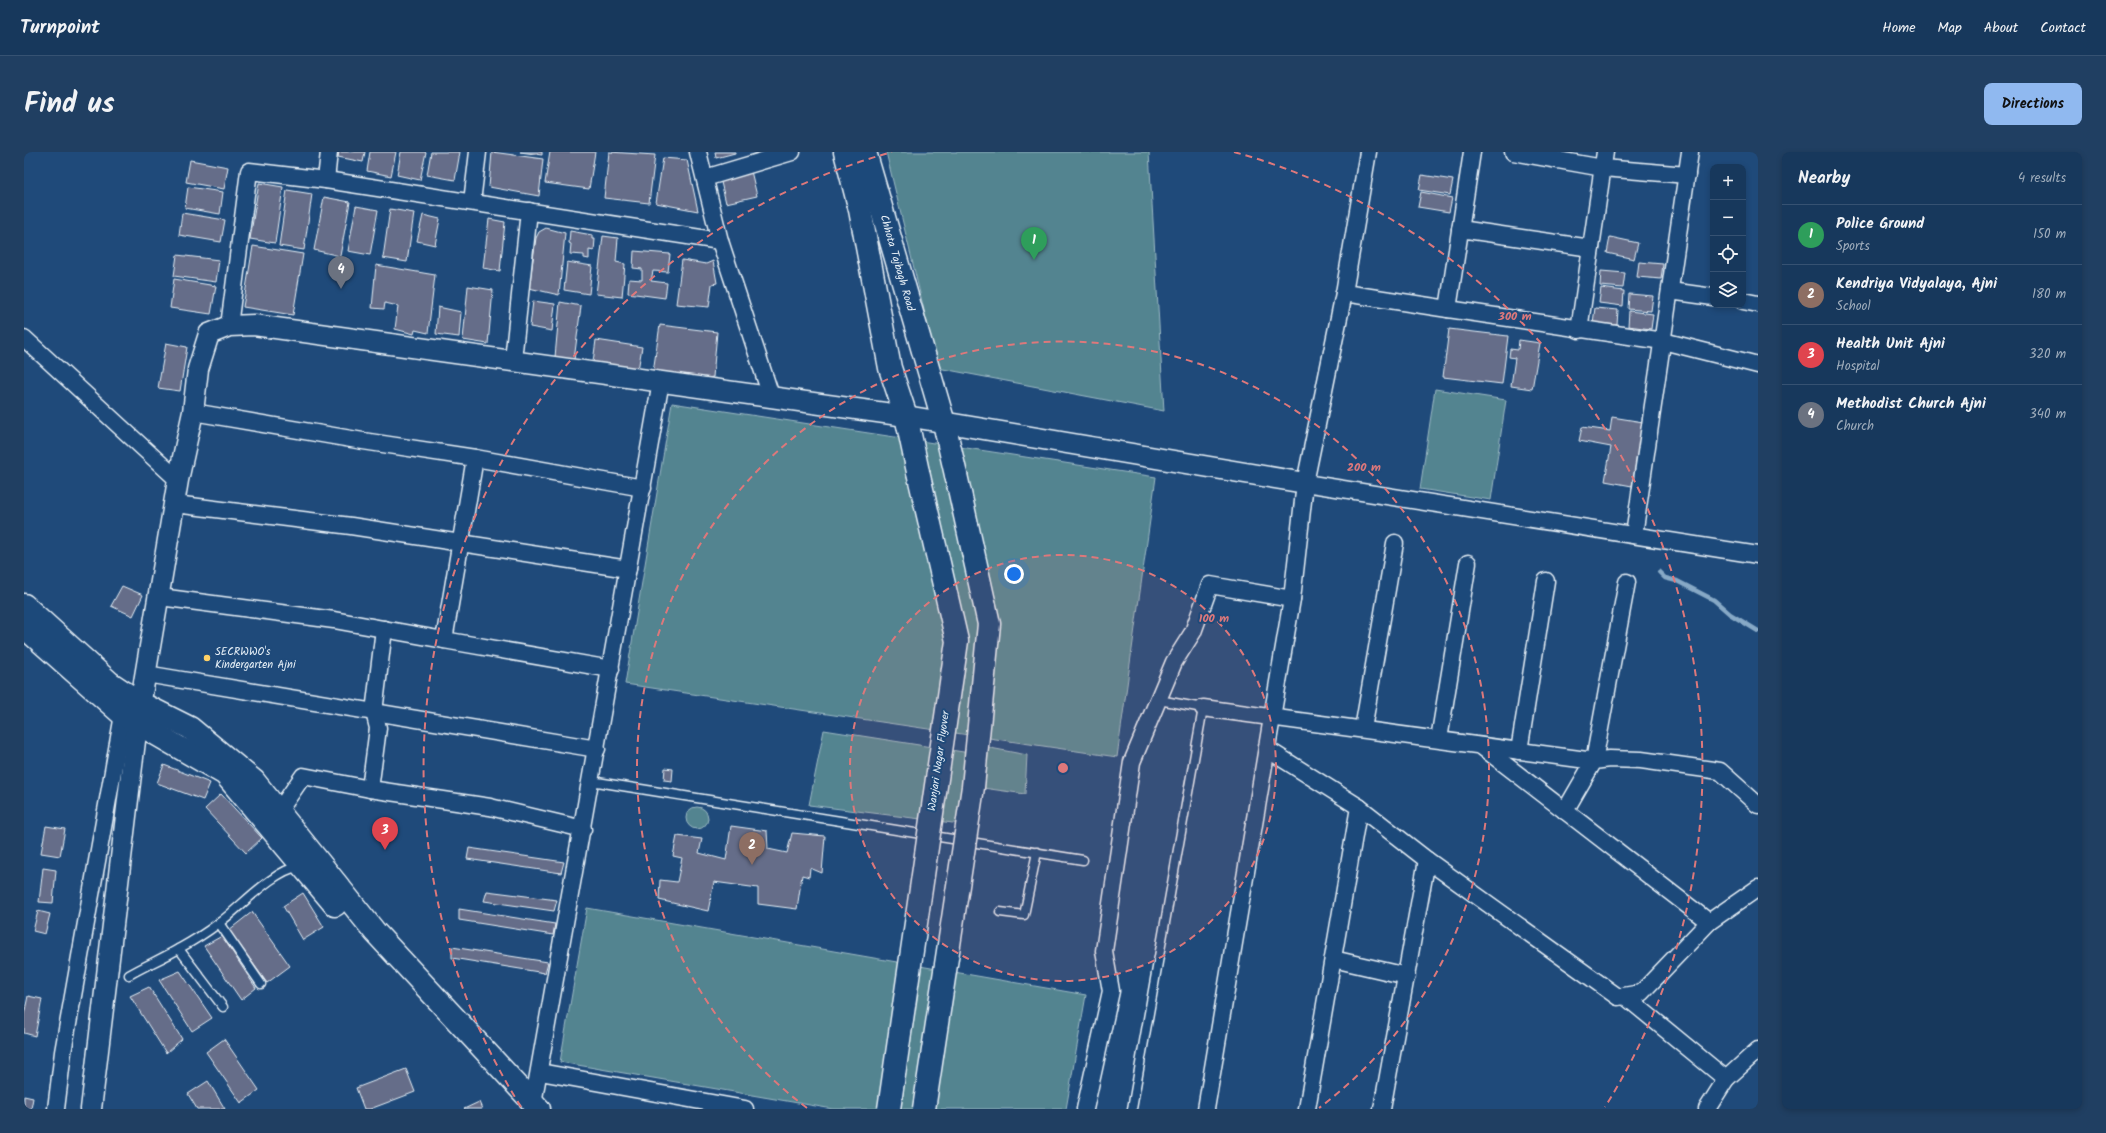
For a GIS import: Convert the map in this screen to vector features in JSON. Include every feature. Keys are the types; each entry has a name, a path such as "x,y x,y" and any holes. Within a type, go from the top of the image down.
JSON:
{"main road":[{"name":"Wanjari Nagar Flyover","path":"845,152 860,210 890,368 906,416 956,640 889,1109"},
{"name":"Chhota Tajbagh Road","path":"865,152 944,422"},
{"path":"924,1109 973,787 989,624 944,422"},
{"path":"24,605 110,683 133,714 190,728 254,781 375,932 532,1108"},
{"path":"24,627 133,714 226,774 301,866 380,958 532,1108"}],"street":[{"path":"326,180 329,152"},
{"path":"472,202 478,152"},
{"path":"698,152 720,241 771,396"},
{"path":"705,178 792,152"},
{"path":"1206,1109 1292,599 1306,483 1344,293 1368,152"},
{"path":"1448,309 1472,152"},
{"path":"1513,152 1604,160 1687,175"},
{"path":"1634,535 1690,152"},
{"path":"1579,330 1604,160"},
{"path":"229,326 249,171 326,180 720,241"},
{"path":"513,360 529,211"},
{"path":"1460,229 1591,248"},
{"path":"1670,291 1710,297"},
{"path":"1344,293 1579,330 1663,341 1758,365"},
{"path":"1746,302 1758,304"},
{"path":"56,1109 64,1044 133,714 146,674 160,597 178,480 193,412 198,369 209,334 229,326 254,325 906,416 1306,483 1758,555"},
{"path":"24,338 178,480"},
{"path":"532,1108 540,1072 661,381"},
{"path":"193,412 363,441 475,458 642,488"},
{"path":"444,640 475,458"},
{"path":"175,504 351,526 628,569"},
{"path":"1363,729 1395,543"},
{"path":"1439,740 1468,563"},
{"path":"1512,771 1521,751 1546,581"},
{"path":"1565,811 1594,761 1627,582"},
{"path":"1085,1109 1111,991 1104,951 1132,762 1174,662 1193,632 1210,584 1292,599"},
{"path":"160,597 334,620 611,669"},
{"path":"370,789 378,728 374,712 384,629"},
{"path":"146,674 597,749"},
{"path":"1204,708 1272,716 1594,761 1609,759 1641,760 1720,771 1758,805"},
{"path":"91,1109 133,714"},
{"path":"1479,745 1709,922"},
{"path":"1267,749 1359,807 1427,860 1618,997 1626,997 1641,993 1709,922 1758,888"},
{"path":"279,811 303,776 370,789 490,807 582,829"},
{"path":"1307,1109 1359,807"},
{"path":"1382,1109 1427,860"},
{"path":"1333,959 1407,976"},
{"path":"1626,997 1726,1079"},
{"path":"1707,1109 1726,1079 1758,1050"},
{"path":"540,1072 745,1109"}],"lane":[{"path":"1132,1109 1204,708 1158,700"},
{"path":"591,781 1083,860"},
{"path":"1000,912 1024,915 1036,852"},
{"path":"129,975 179,949 218,923 266,884 291,867 301,866"},
{"path":"218,923 261,984"},
{"path":"179,949 224,1007"}],"green space":[{"path":"886,152 1149,152 1164,411 938,368"},
{"path":"1435,389 1506,400 1491,500 1420,489"},
{"path":"672,403 1156,477 1117,757 625,684"},
{"path":"824,730 976,754 980,746 1027,755 1025,794 969,786 961,824 809,805"},
{"path":"697,807 705,810 708,818 705,826 697,829 689,826 686,818 689,810"},
{"path":"587,908 1086,995 1066,1109 833,1109 560,1062"}],"building":[{"path":"339,152 365,152 363,162 338,157"},
{"path":"370,152 396,152 391,176 367,171"},
{"path":"401,152 426,152 420,180 397,175"},
{"path":"431,152 460,152 455,180 427,175"},
{"path":"492,152 543,159 539,196 489,187"},
{"path":"520,152 542,152 542,155"},
{"path":"550,152 595,152 589,189 545,183"},
{"path":"609,152 655,155 649,203 604,198"},
{"path":"715,152 735,152 735,153 716,158"},
{"path":"663,158 687,160 698,211 656,203"},
{"path":"190,160 228,167 224,189 186,182"},
{"path":"751,171 757,196 726,203 720,178"},
{"path":"1422,175 1453,180 1450,195 1419,190"},
{"path":"259,183 283,187 275,243 250,239"},
{"path":"188,187 223,192 220,214 185,208"},
{"path":"287,190 312,194 304,250 279,246"},
{"path":"1421,192 1452,198 1449,212 1418,207"},
{"path":"324,197 350,202 340,256 314,250"},
{"path":"356,206 378,210 370,255 348,251"},
{"path":"390,209 414,213 407,262 383,258"},
{"path":"182,213 225,220 221,242 179,235"},
{"path":"423,215 440,219 435,245 417,241"},
{"path":"489,219 505,222 500,271 483,268"},
{"path":"546,228 565,233 559,295 529,288 536,238 539,232"},
{"path":"570,231 592,235 592,239 595,239 594,251 589,250 589,259 584,258 584,255 570,254"},
{"path":"603,236 618,238 616,262 625,264 622,297 596,294"},
{"path":"1610,237 1638,243 1634,259 1607,253"},
{"path":"253,246 303,254 293,315 243,307"},
{"path":"634,251 670,254 668,272 653,271 651,281 667,283 665,298 628,293 629,279 642,280 642,269 633,268"},
{"path":"177,255 219,260 216,282 174,276"},
{"path":"682,260 706,264 713,261 717,283 712,284 709,307 676,304"},
{"path":"567,262 592,266 589,294 564,290"},
{"path":"1639,262 1663,264 1661,279 1637,277"},
{"path":"376,265 435,275 428,333 415,330 414,334 395,329 398,306 385,303 384,309 372,308"},
{"path":"1601,271 1625,273 1623,288 1600,286"},
{"path":"174,279 216,286 211,314 170,308"},
{"path":"468,286 493,290 488,344 463,340"},
{"path":"1601,288 1624,291 1623,306 1599,303"},
{"path":"1629,294 1653,296 1651,311 1628,309"},
{"path":"533,301 555,304 552,331 530,327"},
{"path":"560,302 581,306 574,360 555,357"},
{"path":"438,307 461,312 459,337 436,334"},
{"path":"1595,308 1618,310 1617,325 1593,323"},
{"path":"1629,311 1653,314 1651,329 1628,326"},
{"path":"660,325 717,332 713,377 702,379 653,372"},
{"path":"1449,329 1508,336 1502,384 1443,377"},
{"path":"596,340 642,347 638,370 593,362"},
{"path":"1519,340 1540,343 1532,389 1511,386 1515,358 1509,357 1510,349 1518,350"},
{"path":"166,343 187,347 180,391 158,388"},
{"path":"1612,417 1643,422 1632,486 1605,481 1611,447 1579,441 1582,427 1610,431"},
{"path":"122,586 143,595 133,616 111,606"},
{"path":"164,765 210,783 203,800 157,783"},
{"path":"665,768 673,769 672,781 664,780"},
{"path":"221,794 262,838 246,853 205,809"},
{"path":"46,826 65,829 60,856 41,853"},
{"path":"731,826 767,831 768,849 787,853 792,833 825,836 822,873 810,868 809,877 802,875 797,909 758,904 758,888 714,882 708,911 659,900 660,880 677,882 682,858 673,856 677,836 702,839 699,853 726,860"},
{"path":"469,848 564,862 561,873 467,859"},
{"path":"43,868 56,870 53,903 39,902"},
{"path":"487,891 557,900 554,911 484,901"},
{"path":"303,893 324,927 303,940 283,906"},
{"path":"459,909 555,924 553,935 459,920"},
{"path":"38,911 50,914 45,934 33,931"},
{"path":"252,912 290,966 267,983 229,930"},
{"path":"222,936 256,988 241,1000 204,946"},
{"path":"452,947 548,962 545,973 452,958"},
{"path":"180,971 212,1018 192,1031 159,980"},
{"path":"149,987 182,1039 166,1053 130,996"},
{"path":"28,996 42,999 35,1036 24,1033 24,1015"},
{"path":"224,1039 259,1090 241,1103 206,1052"},
{"path":"406,1069 415,1092 370,1109 364,1109 356,1088"},
{"path":"208,1081 225,1109 197,1109 188,1094"},
{"path":"24,1096 33,1098 31,1109 24,1109"},
{"path":"479,1102 482,1109 464,1109"}],"waterway":[{"path":"1659,572 1665,578 1677,581 1714,600 1730,614 1758,631"}],"place":[{"name":"Police Ground","path":"1034,260"},
{"name":"Methodist Church Ajni","path":"341,289"},
{"name":"SECRWWO's Kindergarten Ajni","path":"207,658"},
{"name":"Health Unit Ajni","path":"385,850"},
{"name":"Kendriya Vidyalaya, Ajni","path":"752,865"}]}
